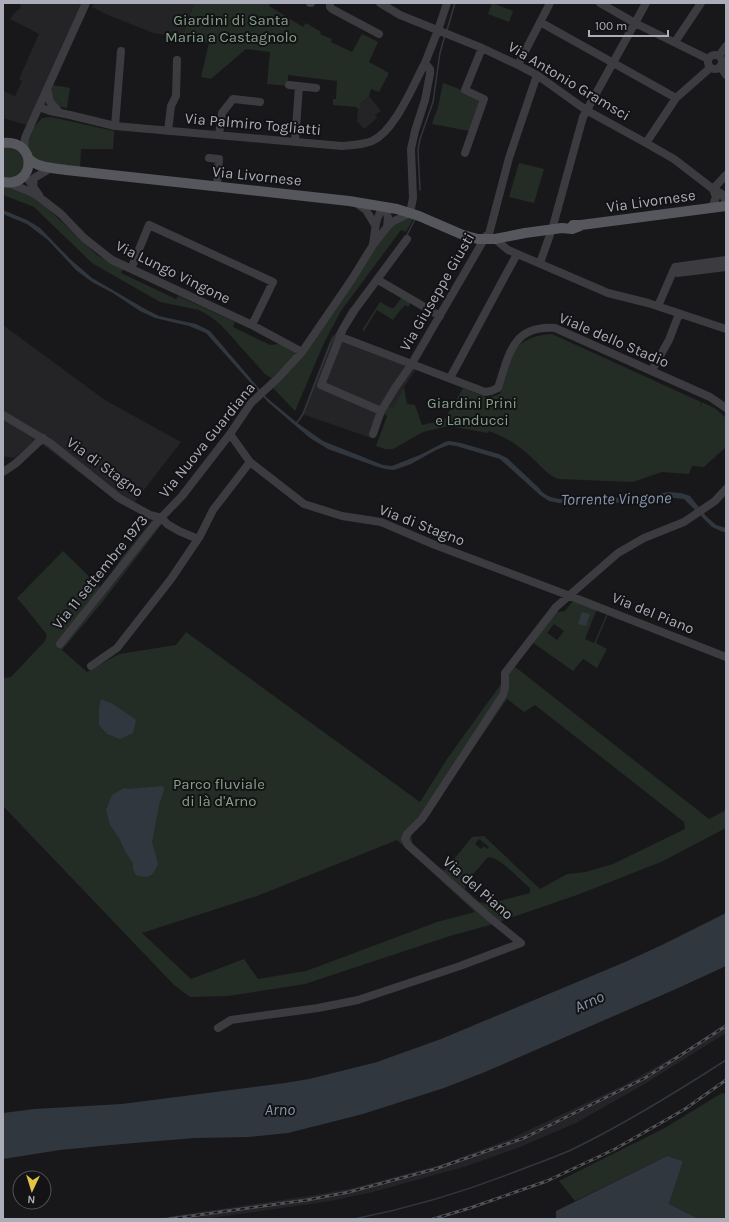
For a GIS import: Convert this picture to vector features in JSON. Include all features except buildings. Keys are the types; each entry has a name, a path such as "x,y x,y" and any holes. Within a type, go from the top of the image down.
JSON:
{"main road":[{"name":"Via Livornese","path":"6,143 15,144 32,162 41,165 66,170 384,206 410,213 472,238 496,237 571,225 580,226 726,206"},
{"path":"25,175 29,165 26,154"},
{"name":"Via Livornese","path":"6,183 20,179 25,175 35,172 66,170"}],"street":[{"path":"26,154 25,138 86,3"},
{"path":"329,3 332,9 380,34"},
{"name":"Via Antonio Gramsci","path":"380,3 400,15 454,36 518,64 537,75 586,110 674,159 725,197"},
{"name":"Via Palmiro Togliatti","path":"40,105 50,111 115,126 342,146 359,145 373,140 385,132 395,120 440,31 447,3"},
{"path":"518,64 550,3"},
{"path":"600,3 635,23 708,59"},
{"path":"540,263 555,228 582,117 646,3"},
{"path":"675,42 702,3"},
{"path":"540,22 676,98"},
{"path":"719,56 726,46"},
{"path":"465,153 484,99 465,90 482,48"},
{"path":"115,126 121,51"},
{"path":"708,59 713,55 719,56"},
{"path":"646,143 676,98 710,68 717,69 720,66 722,60 719,56"},
{"path":"708,59 710,68"},
{"path":"168,131 170,106 176,96 177,60"},
{"path":"410,213 413,198 411,149 425,100 430,74 430,69 424,63"},
{"path":"720,66 726,75"},
{"name":"Via Giuseppe Giusti","path":"373,434 381,412 395,388 412,365 440,316 496,237 509,158 537,75"},
{"path":"289,85 316,88"},
{"path":"295,142 299,86"},
{"path":"47,88 50,102 59,112"},
{"path":"219,135 222,113 233,99 260,102"},
{"path":"34,118 59,112"},
{"path":"6,143 22,137 28,131"},
{"path":"209,158 219,159 217,186"},
{"path":"33,188 34,178 46,171"},
{"name":"Via Lungo Vingone","path":"25,175 43,200"},
{"path":"708,208 713,205 716,197 713,189 726,175"},
{"name":"Via Lungo Vingone","path":"6,183 33,193 43,200 61,214 84,238 112,260 252,325 302,352"},
{"path":"348,201 361,206 371,217 375,225"},
{"path":"384,206 388,217 387,227"},
{"name":"Via Nuova Guardiana","path":"373,245 377,216 384,206"},
{"name":"Via Nuova Guardiana","path":"162,518 182,496 230,434 251,403 277,379 302,352 352,279 373,245 387,227 392,222 410,213"},
{"path":"131,269 150,225 266,278 273,282 252,325"},
{"path":"496,237 496,240 505,248 608,293 658,306 726,329"},
{"path":"496,237 516,253"},
{"path":"381,412 321,385 343,330 356,308 378,280 407,238"},
{"path":"341,337 412,365 450,378 516,253"},
{"path":"674,269 726,260"},
{"path":"674,269 677,273 726,267"},
{"path":"658,306 674,269"},
{"path":"378,280 440,316"},
{"path":"652,370 669,340 679,314"},
{"name":"Viale dello Stadio","path":"450,378 485,392 491,392 498,388 511,348 516,341 524,335 545,328 555,328 710,397 726,408"},
{"name":"Via di Stagno","path":"3,415 43,438 120,498 150,515 162,518 167,524 198,539"},
{"name":"Via di Stagno","path":"230,434 250,462 304,504 342,516 381,522 435,546 570,596"},
{"path":"3,472 15,464 43,438"},
{"path":"91,666 117,648 171,579 198,539 213,510 250,462"},
{"name":"Via del Piano","path":"218,1028 231,1020 318,1008 358,1000 452,969 521,943 490,918 408,845 405,839 407,834 422,819 503,695 506,688 505,673 556,607 618,553 644,538 689,519 715,501 726,489"},
{"name":"Via 11 settembre 1973","path":"60,644 162,518"},
{"name":"Via del Piano","path":"570,596 726,657"}],"shaded area":[{"path":"20,3 86,3 30,126 3,118 3,91 15,96 22,81 19,79 39,34 10,19 15,12 21,8"},
{"path":"94,3 194,3 182,38 153,33 92,7"},
{"path":"369,96 381,111 375,115 377,118 364,129 357,121 358,110 362,107 360,104"},
{"path":"3,325 105,400 181,442 130,508 120,503 36,440 14,458 3,456"},
{"path":"332,335 416,369 393,408 387,406 374,439 302,414"},
{"path":"726,1023 726,1033 643,1085 576,1123 520,1147 467,1166 373,1192 331,1201 204,1219 153,1219 353,1188 440,1165 510,1139 626,1084 682,1052"}],"green space":[{"name":"Giardini di Santa Maria a Castagnolo","path":"194,3 270,3 269,6 303,27 306,23 321,32 320,34 332,39 331,42 352,52 362,34 378,42 369,62 389,73 379,92 371,89 369,96 360,104 362,106 358,110 357,107 333,105 333,99 336,99 337,81 288,75 288,86 267,84 270,52 246,49 211,79 201,77 209,43 182,38"},
{"path":"492,3 513,11 509,22 488,14"},
{"path":"443,83 478,99 479,103 469,131 432,124 438,107"},
{"path":"53,85 70,88 67,108 57,106 53,103 50,91"},
{"path":"51,117 114,131 113,149 81,149 80,168 45,164 32,158 27,148 27,143 33,128 42,118"},
{"path":"3,148 12,148 17,151 24,159 21,174 16,177 3,178"},
{"path":"519,163 544,169 534,203 509,197"},
{"path":"3,185 25,192 43,204 97,255 123,269 121,273 176,299 178,296 235,322 233,327 270,345 279,344 296,353 272,378 266,375 221,325 211,317 199,310 160,302 92,263 34,207 3,195"},
{"path":"414,217 406,232 401,230 341,311 324,343 295,411 273,388 386,230 401,220"},
{"path":"402,297 411,303 408,307 405,305 393,320 377,310 364,331 362,330 380,302 394,308"},
{"name":"Giardini Prini e Landucci","path":"552,334 701,402 699,410 702,402 716,409 726,418 726,447 704,467 692,466 689,474 662,472 633,482 558,479 546,472 529,455 515,444 489,431 488,433 449,426 423,432 393,449 385,449 376,446 387,416 384,414 388,406 393,408 404,387 407,404 415,405 422,425 444,420 463,388 488,398 500,394 514,351 526,340 541,335"},
{"name":"Parco fluviale di là d'Arno","path":"153,519 162,524 100,605 62,650 87,672 119,654 176,645 186,632 420,802 447,759 514,666 709,819 726,810 726,828 661,862 577,895 490,925 450,936 305,984 228,996 190,997 174,985 3,806 3,677 11,677 45,641 47,635 17,598 63,551 101,588 123,556","holes":["507,699 524,712 535,705 684,822 685,829 613,864 586,872 567,874 540,889 484,836 472,837 445,870 440,869 413,845 411,835 425,819","479,839 489,847 487,849 484,846 481,849 475,844","397,840 475,912 437,922 306,971 258,979 244,959 191,979 142,933 257,896","488,857 493,858 504,865 530,888 530,893 488,904 479,902 465,889 468,880"]},
{"path":"575,598 609,612 596,643 607,649 597,668 583,659 573,671 532,642 553,613 565,611","holes":["597,609 607,613 594,643 585,639","554,624 564,631 557,640 547,633"]},
{"path":"722,1093 726,1094 726,1219 699,1219 669,1204 683,1161 667,1156 575,1201 559,1181 663,1129"}],"water":[{"name":"Torrente Vingone","path":"3,210 27,220 40,228 70,259 92,278 145,309 159,316 196,324 210,331 267,398 296,422 323,441 383,465 392,466 422,454 445,442 449,441 461,443 499,454 507,458 544,493 559,499 587,500 602,499 606,497 634,499 668,492 681,493 690,496 706,516 716,525 726,528 726,532 712,527 684,499 666,497 632,503 559,503 549,501 540,495 500,459 456,446 449,445 436,450 411,464 394,470 375,466 328,449 310,438 268,402 206,333 189,326 155,318 140,311 113,293 92,282 76,270 48,240 27,224 3,214"},
{"path":"582,612 590,614 586,626 578,624"},
{"path":"101,699 113,704 136,720 133,733 120,739 107,734 99,725 99,709"},
{"path":"163,786 164,790 159,805 152,842 158,864 154,872 148,877 136,875 133,869 133,863 110,825 106,810 112,795 124,788 129,789"},
{"name":"Arno","path":"726,913 726,966 485,1072 444,1088 363,1114 288,1133 249,1137 194,1138 111,1145 60,1150 3,1159 3,1113 34,1109 122,1104 285,1083 309,1079 377,1062 441,1039 625,962"},
{"path":"667,1156 683,1161 669,1204 699,1219 556,1219 556,1211"}],"waterway":[{"path":"447,30 455,3"},
{"path":"420,190 418,150 420,139 433,102 440,53 445,35"},
{"path":"406,237 415,219"},
{"path":"296,423 303,414 330,345 351,308"},
{"path":"354,1219 416,1205 457,1193 564,1153 630,1119 726,1060"}],"railway":[{"path":"169,1219 307,1200 349,1192 435,1169 524,1138 645,1078 726,1026"},
{"path":"433,1219 470,1208 547,1181 615,1149 685,1109 726,1080"}]}
